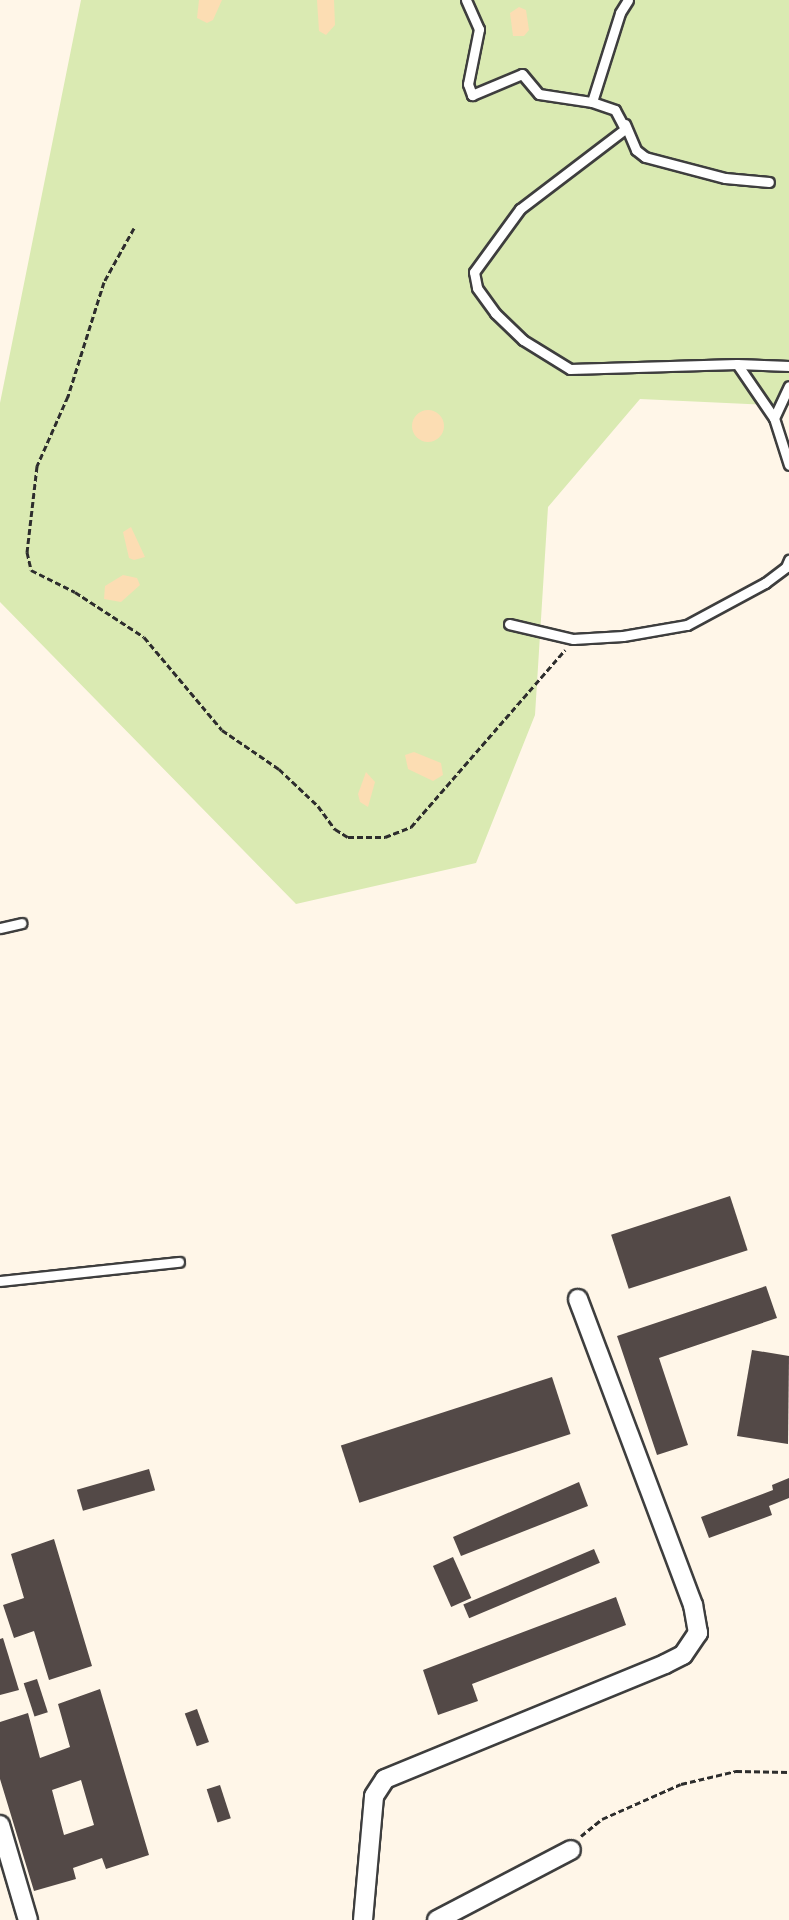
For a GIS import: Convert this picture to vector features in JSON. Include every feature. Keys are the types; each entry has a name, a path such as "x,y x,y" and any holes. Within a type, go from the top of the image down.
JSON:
{"street":[{"path":"363,1920 374,1796 385,1779 665,1664 683,1655 698,1633 693,1605 578,1299"},
{"path":"0,1825 28,1920"},
{"path":"437,1920 572,1850"}],"lane":[{"path":"466,0 479,29 468,84 472,95 522,74 539,94 592,102 615,110 624,121 636,150 645,157 693,171 770,182"},
{"path":"592,102 620,12 628,0"},
{"path":"624,121 625,129 618,136 520,209 474,272 477,288 495,313 523,340 570,369 737,364 789,366"},
{"path":"737,364 774,418 789,465"},
{"path":"774,418 789,386"},
{"path":"509,624 573,639 623,636 687,625 765,583 786,567 789,560"},
{"path":"0,928 21,923"},
{"path":"0,1281 179,1262"}],"path":[{"path":"134,228 104,282 68,396 37,466 27,552 31,570 75,592 144,637 167,660 222,730 286,774 318,806 334,829 348,837 385,837 411,827 542,681 573,639"},
{"path":"572,1850 576,1840 602,1819 681,1784 736,1771 789,1772"}],"green space":[{"path":"81,0 789,0 789,406 640,399 548,507 535,715 476,863 296,904 0,602 0,403"}],"sand":[{"path":"199,0 222,0 213,20 207,23 197,18"},
{"path":"317,0 334,0 335,25 326,35 319,31"},
{"path":"519,7 526,10 529,30 524,36 513,36 510,13"},
{"path":"428,410 439,415 444,426 439,437 428,442 417,437 412,426 417,415"},
{"path":"131,527 145,557 134,560 129,558 123,532"},
{"path":"123,575 137,578 140,585 121,602 104,599 105,586"},
{"path":"414,752 441,763 443,775 433,781 408,769 405,755"},
{"path":"366,772 375,782 368,807 360,802 358,794"}],"building":[{"path":"730,1196 748,1250 629,1289 611,1235"},
{"path":"766,1286 777,1318 659,1358 688,1445 657,1455 617,1336"},
{"path":"752,1350 789,1356 788,1444 737,1436"},
{"path":"552,1377 571,1434 359,1503 341,1446"},
{"path":"149,1469 155,1490 83,1511 77,1490"},
{"path":"789,1478 789,1498 769,1506 772,1515 709,1538 701,1517 773,1490 772,1485"},
{"path":"579,1482 588,1506 461,1556 453,1537"},
{"path":"54,1539 92,1666 49,1680 34,1631 14,1638 3,1605 24,1598 11,1554"},
{"path":"594,1549 600,1563 469,1618 463,1604"},
{"path":"453,1557 471,1598 451,1607 433,1566"},
{"path":"616,1597 626,1625 472,1684 478,1701 438,1715 423,1670"},
{"path":"3,1638 19,1690 0,1695 0,1639"},
{"path":"37,1679 48,1712 35,1717 24,1683"},
{"path":"100,1689 149,1855 106,1869 102,1858 73,1868 76,1879 34,1891 0,1779 0,1722 28,1713 40,1758 70,1747 58,1704","holes":["81,1780 94,1825 64,1835 52,1790"]},
{"path":"197,1709 209,1742 197,1746 185,1713"},
{"path":"220,1785 231,1818 218,1823 207,1789"}]}
